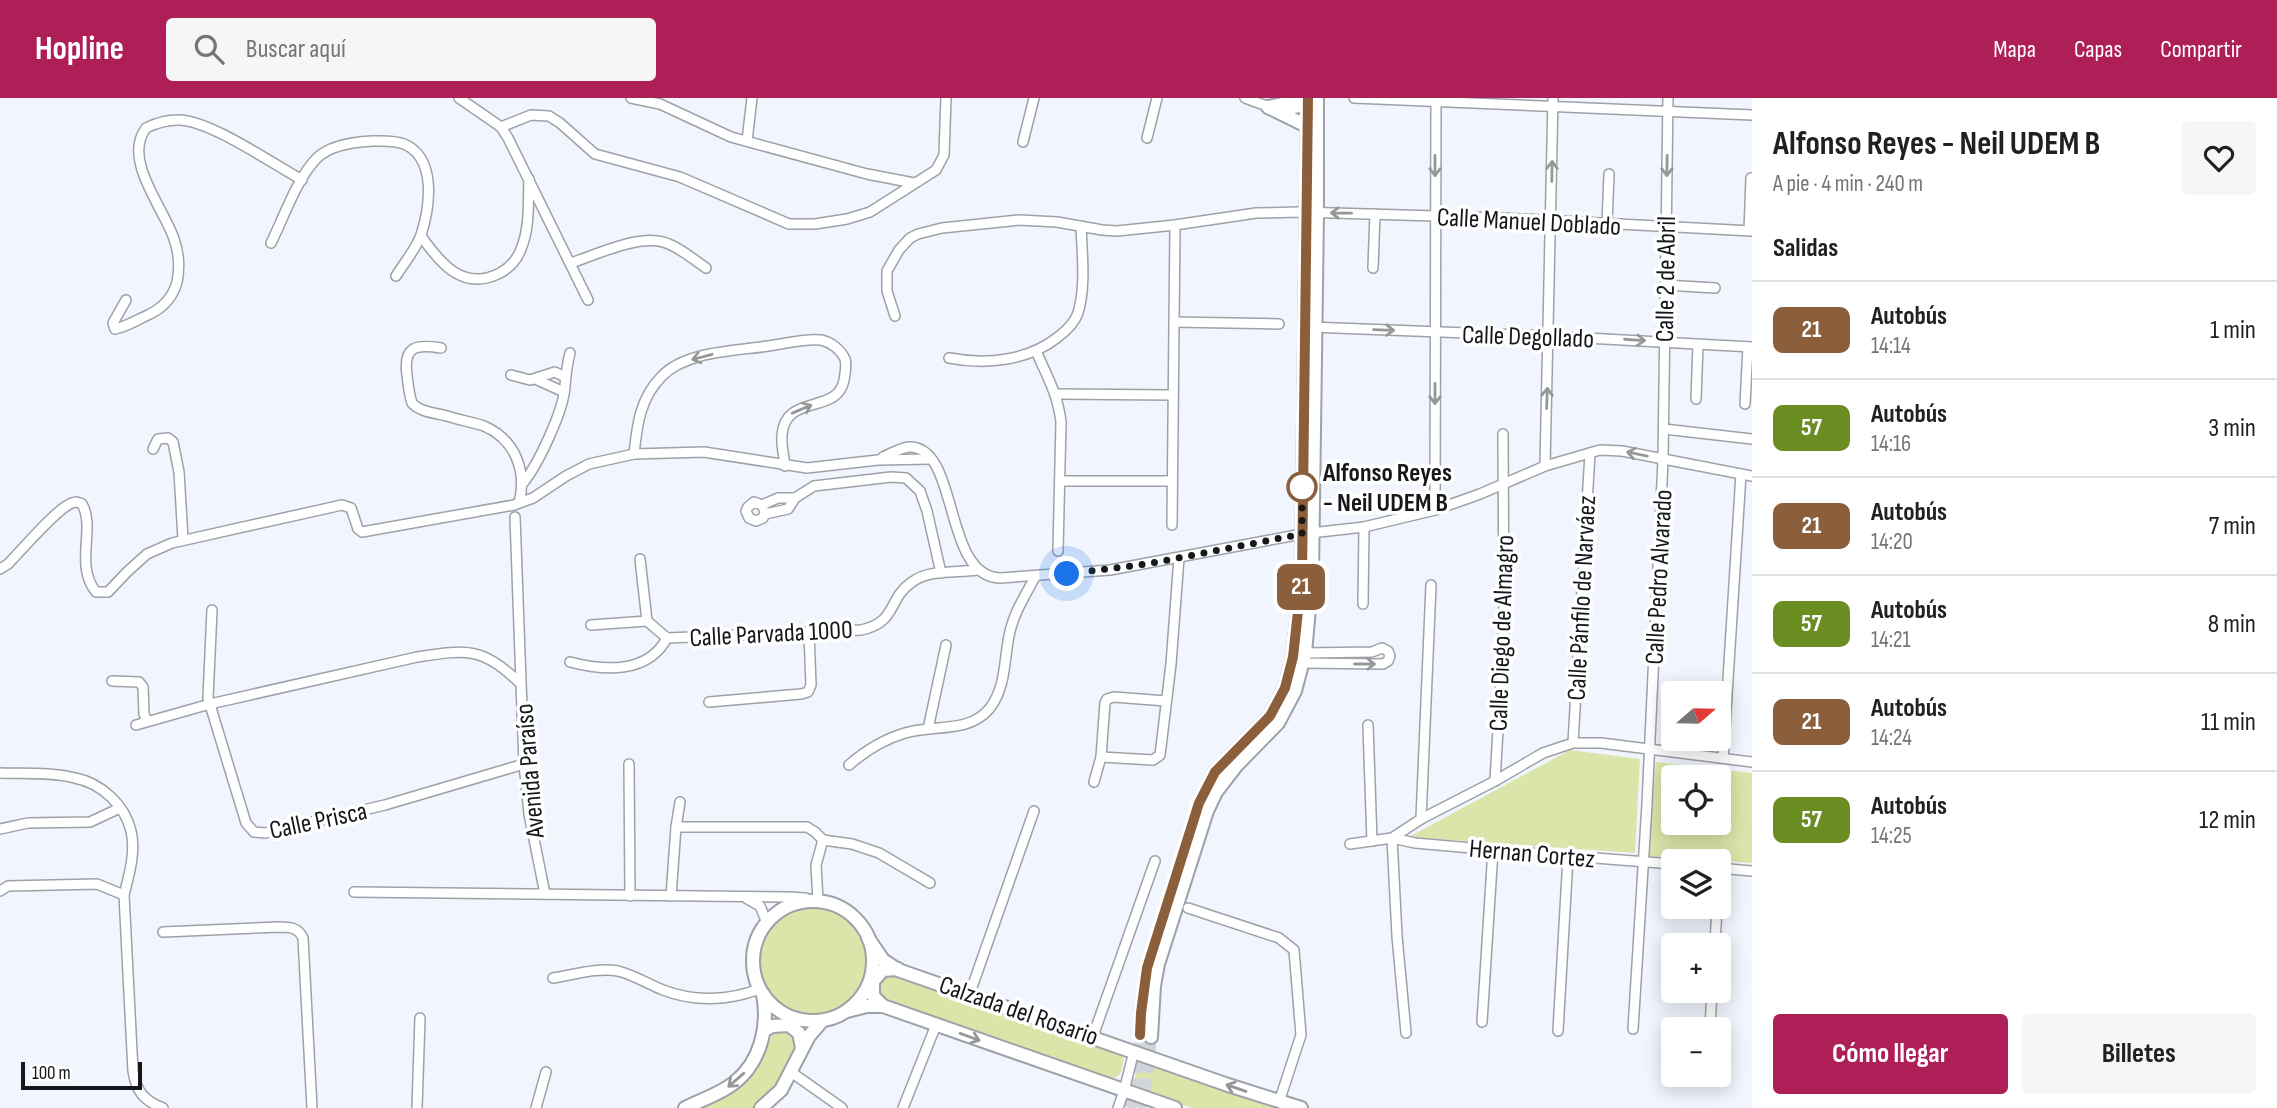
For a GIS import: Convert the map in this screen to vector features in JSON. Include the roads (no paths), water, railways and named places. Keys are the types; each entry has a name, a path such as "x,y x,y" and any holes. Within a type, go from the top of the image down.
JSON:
{"main road":[{"path":"1268,107 1309,99"},
{"path":"1309,99 1312,212"},
{"path":"1307,533 1312,575 1303,658 1295,691 1278,723 1224,779 1207,811 1158,964 1146,1036 1141,1013 1147,968 1199,803 1215,772 1270,716 1285,688 1293,657 1307,533 1312,212 1309,99"},
{"path":"1268,107 1309,127"},
{"path":"685,1108 735,1082 751,1065 765,1030 765,1010 752,962 759,934 767,923 790,906 816,901"},
{"name":"Calzada del Rosario","path":"816,901 829,902 848,912 856,919 880,956 898,970 1301,1108"},
{"path":"847,1011 860,996 869,978 872,958 868,937"},
{"path":"883,1006 873,996 873,981 883,970 898,970"},
{"path":"761,992 782,1012 808,1021 822,1021"},
{"name":"Calzada del Rosario","path":"822,1021 867,1006 883,1006 1175,1108"},
{"path":"761,1108 781,1090 809,1036 822,1021"},
{"path":"765,1030 772,1026 789,1025 799,1033 802,1048"}],"street":[{"path":"459,98 501,127 588,300"},
{"path":"631,98 660,104 732,137 867,174 914,183"},
{"path":"747,141 752,98"},
{"path":"501,127 531,115 549,116 595,154 680,177 789,224 816,225 870,212 928,177 940,164 945,140 946,98"},
{"path":"1023,142 1034,98"},
{"path":"1147,138 1157,98"},
{"path":"1245,98 1268,107"},
{"path":"1354,98 1553,102 1668,112 1752,115"},
{"name":"Calle 2 de Abril","path":"1663,460 1668,98"},
{"path":"1435,510 1436,99"},
{"path":"1545,466 1553,102"},
{"path":"126,300 113,323 115,328 134,322 166,303 175,291 179,272 174,238 150,192 139,154 139,143 146,128 179,119 206,126 302,180"},
{"path":"271,243 314,161 334,148 368,141 402,143 421,157 426,168 428,202 421,236 396,276"},
{"path":"1607,224 1609,174"},
{"path":"1751,178 1751,231"},
{"path":"421,236 443,264 456,273 481,280 492,277 513,263 521,251 529,179"},
{"name":"Calle Manuel Doblado","path":"895,316 887,291 887,271 899,250 918,234 942,228 1018,220 1058,222 1117,231 1256,213 1312,212 1552,220 1751,231"},
{"path":"1373,268 1375,214"},
{"path":"1172,524 1175,225"},
{"path":"949,358 964,361 1007,359 1037,351 1072,325 1079,310 1082,275 1081,226"},
{"path":"571,263 635,242 652,240 671,245 706,268"},
{"path":"1665,285 1715,288"},
{"path":"1174,322 1279,324"},
{"name":"Calle Degollado","path":"1310,327 1750,347"},
{"path":"634,454 638,421 645,398 670,370 706,355 803,341 828,342 837,348 845,361 843,385 839,393 832,398 802,408 788,416 781,439 785,466"},
{"path":"1696,399 1698,345"},
{"path":"441,348 416,347 406,356 405,365 412,403 419,409 479,425 496,433 520,463 523,483 517,504"},
{"path":"1745,404 1750,347"},
{"path":"1037,351 1056,394 1061,422 1058,551"},
{"path":"523,483 531,474 557,417 570,352"},
{"path":"511,375 530,380 555,372 565,377"},
{"path":"535,379 564,392"},
{"path":"1056,394 1172,395"},
{"path":"1664,429 1752,439"},
{"name":"Calle Diego de Almagro","path":"1495,781 1504,626 1503,433"},
{"path":"153,449 158,439 168,438 173,442 179,472 183,539"},
{"path":"0,569 71,503 82,504 86,510 88,580 96,592 108,592 147,554 183,539 342,505 351,508 358,529 362,532 517,504 533,498 589,464 634,454 704,452 785,466 821,468 878,460 930,459 940,474 969,561 977,570 993,578 1110,570 1307,533 1364,527 1435,510 1504,485 1545,466 1611,450 1752,476"},
{"name":"Calle Pánfilo de Narváez","path":"1573,743 1590,453"},
{"name":"Calle Pedro Alvarado","path":"1633,1029 1663,460"},
{"path":"1723,758 1741,474"},
{"path":"763,509 788,509 796,498 814,486 891,477 906,478 920,491 941,573"},
{"path":"1060,481 1171,481"},
{"path":"516,517 521,684"},
{"path":"1363,604 1364,527"},
{"path":"1101,757 1156,760 1160,755 1179,558"},
{"path":"570,662 596,668 630,666 655,654 667,638 647,621 640,559"},
{"name":"Calle Parvada 1000","path":"667,638 810,633 868,628 888,617 898,597 912,582 941,573 977,570"},
{"path":"849,765 892,738 928,729 964,725 979,719 989,709 999,691 1014,616 1035,577"},
{"path":"1421,819 1431,585"},
{"name":"Calle Prisca","path":"212,610 208,698 246,823 257,833 386,805 524,764"},
{"path":"591,625 647,621"},
{"path":"709,702 808,692 811,685 810,633"},
{"path":"928,729 946,645"},
{"path":"1382,648 1388,651 1390,656 1383,664 1303,658 1372,652 1382,648"},
{"name":"Avenida Paraíso","path":"136,724 210,704 417,657 450,652 482,654 521,684 529,814 545,894"},
{"path":"112,681 139,682 143,687 144,714 147,721"},
{"path":"1094,782 1101,757 1107,699 1114,697 1166,701"},
{"path":"1368,725 1373,841"},
{"path":"1350,844 1392,838 1421,819 1543,753 1573,743 1601,743 1752,762"},
{"path":"629,764 631,896"},
{"path":"0,773 78,778 102,789 120,808 131,832 131,867 124,895 135,1079 146,1100 163,1108"},
{"path":"671,896 680,802"},
{"path":"0,829 28,823 90,822 120,808"},
{"path":"970,993 1034,811"},
{"path":"676,827 807,827 823,840 852,844 879,853 930,883"},
{"path":"1392,838 1406,1033"},
{"name":"Hernan Cortez","path":"1392,838 1415,843 1661,863"},
{"path":"354,892 800,897 816,901 816,865 823,840"},
{"path":"1482,1022 1493,849"},
{"path":"1558,1031 1568,857"},
{"path":"1093,1036 1155,861"},
{"path":"1731,870 1752,871"},
{"path":"3,887 86,883 107,887 124,895"},
{"path":"744,897 760,906 767,923"},
{"path":"1188,908 1279,938 1294,950 1301,1035 1279,1102"},
{"path":"163,932 287,927 298,931 303,938 312,1108"},
{"path":"553,978 595,971 616,971 639,978 663,990 696,998 727,998 761,992"},
{"path":"417,1108 420,1018"},
{"path":"903,1108 936,1025"},
{"path":"1118,1108 1134,1051"},
{"path":"536,1108 546,1072"},
{"path":"791,1072 842,1108"}],"tunnel":[{"path":"1129,1108 1134,1091 1141,1035"},
{"path":"1140,1108 1151,1037"}],"place":[{"name":"Alfonso Reyes - Neil UDEM B","path":"1302,487"}]}
